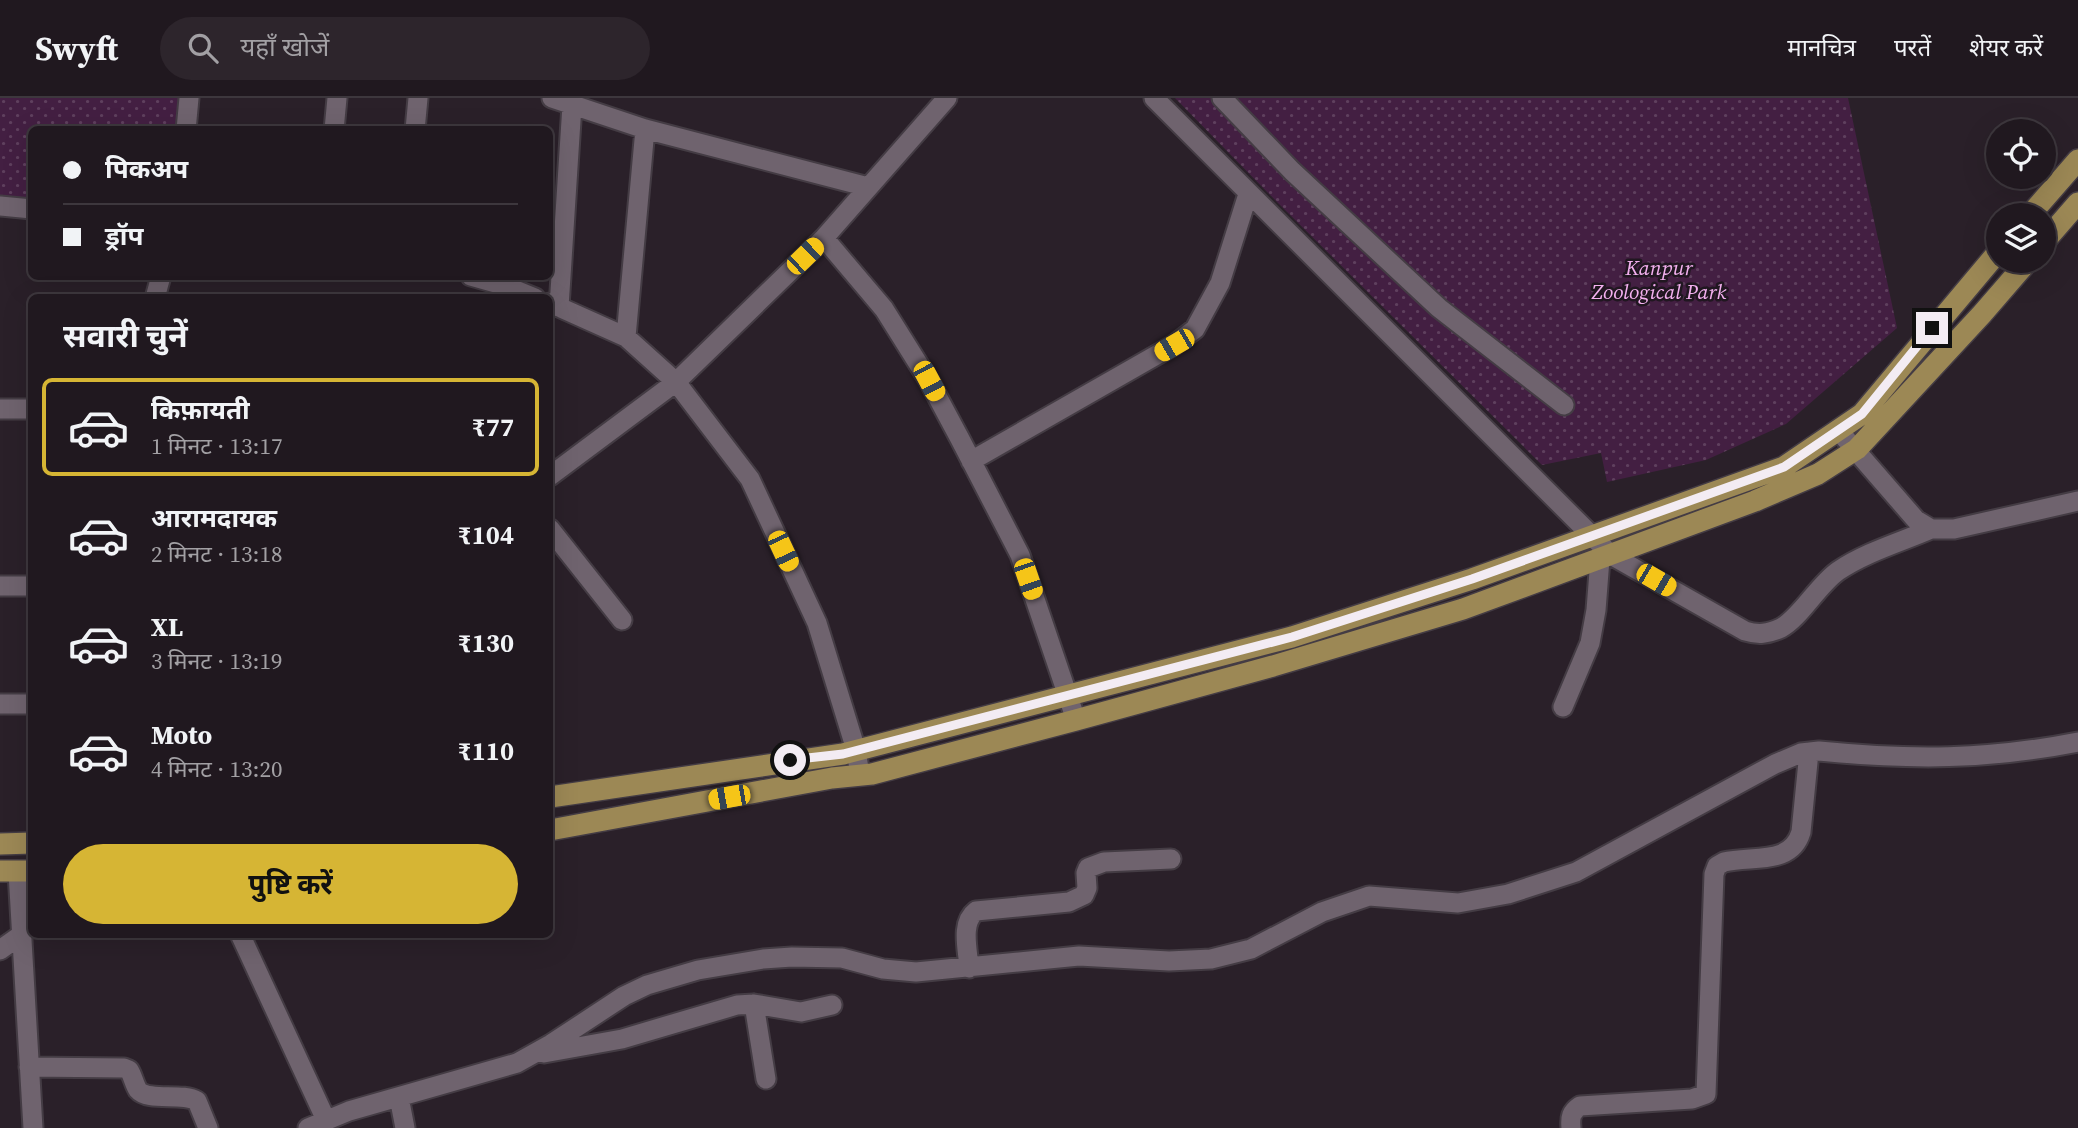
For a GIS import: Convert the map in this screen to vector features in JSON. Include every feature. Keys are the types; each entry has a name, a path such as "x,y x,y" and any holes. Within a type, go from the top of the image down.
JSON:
{"main road":[{"path":"2040,203 2078,160"},
{"path":"2056,228 2078,203"},
{"path":"553,797 856,750 1292,637 1472,579 1784,467 1862,414 1986,266"},
{"path":"553,829 860,775 1076,720 1273,666 1463,609 1755,501 1818,474 1857,449 2018,273"},
{"path":"0,844 28,843"}],"street":[{"path":"186,126 188,98"},
{"path":"334,126 337,98"},
{"path":"415,126 418,98"},
{"path":"552,98 645,129 868,187"},
{"path":"553,474 676,382 824,238 947,98"},
{"path":"1154,98 1592,535 1606,557 1745,631 1769,633 1784,626 1837,572 1931,529 1954,529 2078,501"},
{"path":"1223,98 1292,171 1439,308 1564,405"},
{"path":"572,105 554,305 626,337 676,382 750,480 817,624 856,750 860,775"},
{"path":"626,337 645,129"},
{"path":"971,461 1174,345 1195,329 1220,283 1248,194"},
{"path":"0,206 28,209"},
{"path":"824,238 884,309 929,381 971,461 1020,555 1076,720"},
{"path":"485,280 525,294"},
{"path":"0,409 28,409"},
{"path":"1838,430 1916,520 1931,529"},
{"path":"553,532 622,620"},
{"path":"1563,707 1590,643 1606,557"},
{"path":"0,586 28,586"},
{"path":"0,704 28,704"},
{"path":"242,938 318,1125 399,1097 497,1070 533,1055 624,996 647,985 698,970 763,959 818,956 842,958 899,972 969,968 1079,956 1169,961 1211,959 1251,948 1322,912 1369,896 1458,903 1508,894 1576,872 1775,764 1801,753 1938,758 2015,752 2078,742"},
{"path":"1571,1128 1570,1118 1573,1111 1580,1106 1692,1099 1706,1094 1714,874 1717,866 1724,862 1776,856 1790,850 1798,842 1809,752"},
{"path":"969,968 966,925 969,916 976,911 1069,902 1084,895 1087,888 1086,873 1094,865 1104,862 1171,859"},
{"path":"16,872 33,1128"},
{"path":"0,950 21,935"},
{"path":"533,1055 622,1040 737,1005 754,1004 802,1012 832,1005"},
{"path":"754,1004 766,1079"},
{"path":"29,1067 124,1068 129,1070 137,1088 145,1094 186,1096 197,1101 208,1128"},
{"path":"399,1097 405,1128"}],"green space":[{"path":"0,98 189,98 186,126 28,126 28,216 0,213"},
{"name":"Kanpur Zoological Park","path":"1175,98 1848,98 1897,328 1786,424 1706,460 1607,482 1601,453 1542,465"}],"route":[{"path":"790,760 843,754 1292,637 1472,579 1784,467 1862,414 1932,328"}]}
